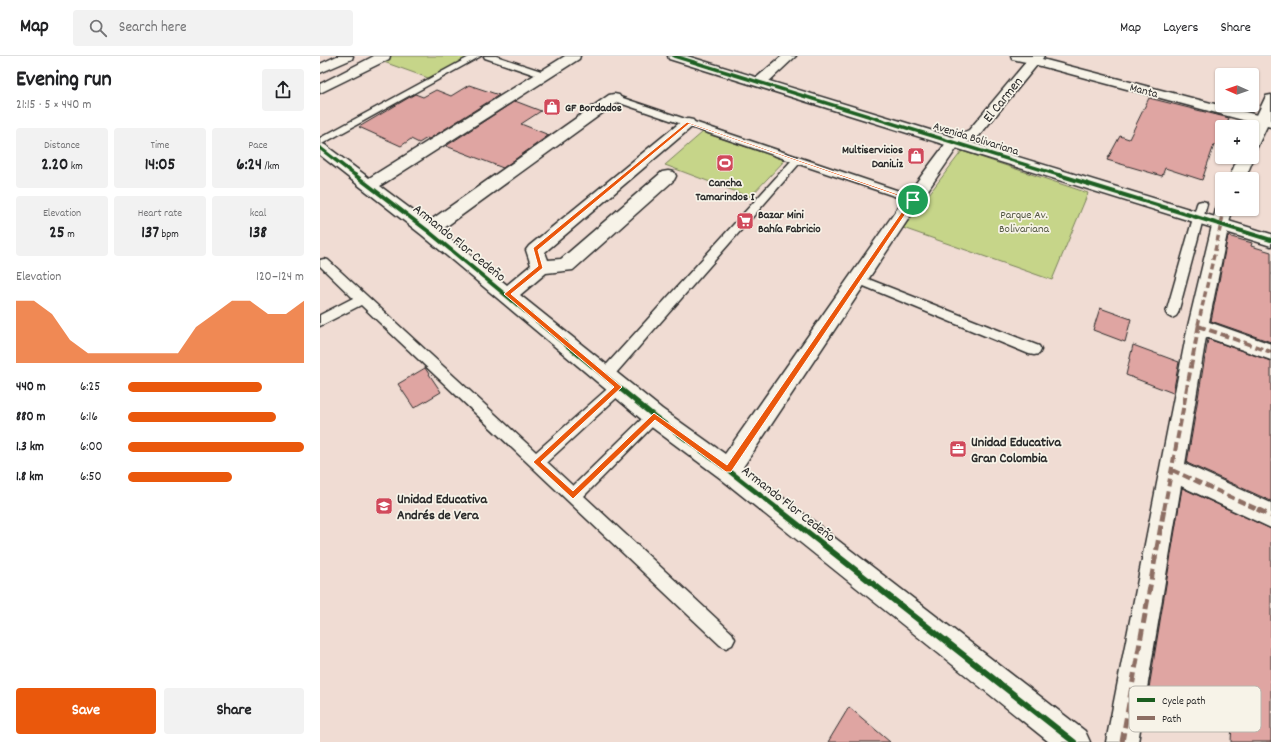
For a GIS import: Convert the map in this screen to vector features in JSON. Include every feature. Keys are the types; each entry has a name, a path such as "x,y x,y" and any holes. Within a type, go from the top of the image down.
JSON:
{"street":[{"path":"320,69 347,56"},
{"path":"320,89 384,56"},
{"path":"369,185 574,56"},
{"name":"Avenida Bolivariana","path":"674,56 883,107"},
{"name":"Avenida Bolivariana","path":"712,56 765,78 1214,213 1271,225"},
{"path":"765,78 790,56"},
{"name":"Manta","path":"1017,56 1036,58 1266,122"},
{"name":"El Carmen","path":"953,134 974,134 1036,58"},
{"path":"428,231 614,98"},
{"path":"1259,133 1266,122 1271,100"},
{"path":"541,267 535,250 688,123"},
{"path":"728,470 913,200 953,134"},
{"name":"Avenida Bolivariana","path":"974,134 1214,213 1271,240"},
{"name":"Armando Flor Cedeño","path":"320,148 507,294 654,416 728,470 1074,742"},
{"path":"507,294 541,267 566,264 668,176"},
{"path":"1132,686 1198,326 1214,213"},
{"path":"1198,326 1271,352"},
{"path":"1172,470 1271,516"},
{"path":"1122,742 1129,704"}],"lane":[{"path":"320,142 477,56"},
{"path":"488,56 544,75"},
{"path":"614,98 913,200"},
{"path":"536,462 612,381 797,160"},
{"path":"1172,313 1214,213"},
{"path":"324,263 726,639"},
{"path":"858,279 1034,350"},
{"path":"320,322 361,298"},
{"path":"573,496 654,416"}],"green space":[{"path":"390,56 473,56 431,79 381,61"},
{"name":"Cancha Tamarindos I","path":"703,132 785,160 750,197 665,165"},
{"name":"Parque Av. Bolivariana","path":"962,151 1088,193 1052,280 903,228"}],"building":[{"path":"469,85 499,95 429,139 427,138 419,143 411,139 401,146 359,127 415,94 423,97 436,90 451,96"},
{"path":"1149,98 1229,118 1228,120 1215,120 1215,145 1202,180 1165,168 1162,176 1107,160 1120,136 1129,139"},
{"path":"515,101 541,111 521,124 549,135 503,168 446,146"},
{"path":"1228,236 1252,243 1251,246 1271,252 1271,342 1211,321"},
{"path":"1100,308 1131,319 1125,342 1093,330"},
{"path":"1208,339 1271,361 1271,501 1187,463"},
{"path":"1133,345 1179,362 1173,393 1126,375"},
{"path":"425,368 441,392 414,408 398,384"},
{"path":"1182,488 1271,529 1271,742 1231,742 1232,732 1261,732 1261,686 1149,686"},
{"path":"849,707 890,742 828,742"}],"marked path":[{"path":"1132,686 1198,326 1223,216"},
{"path":"1198,326 1271,352"},
{"path":"1172,470 1271,516"},
{"path":"1122,742 1129,704"}],"cycle path":[{"path":"674,56 1271,240"},
{"path":"320,148 428,231 654,416 728,470 1074,742"}],"place":[{"name":"GF Bordados","path":"552,107"},
{"name":"Multiservicios DaniLiz","path":"916,156"},
{"name":"Cancha Tamarindos I","path":"725,163"},
{"name":"Bazar Mini Bahía Fabricio","path":"745,221"},
{"name":"Unidad Educativa Gran Colombia","path":"958,449"},
{"name":"Unidad Educativa Andrés de Vera","path":"384,506"}],"route":[{"path":"688,123 913,200 728,470 654,416 573,496 536,462 619,387 507,294 541,267 535,250 688,123"}]}
